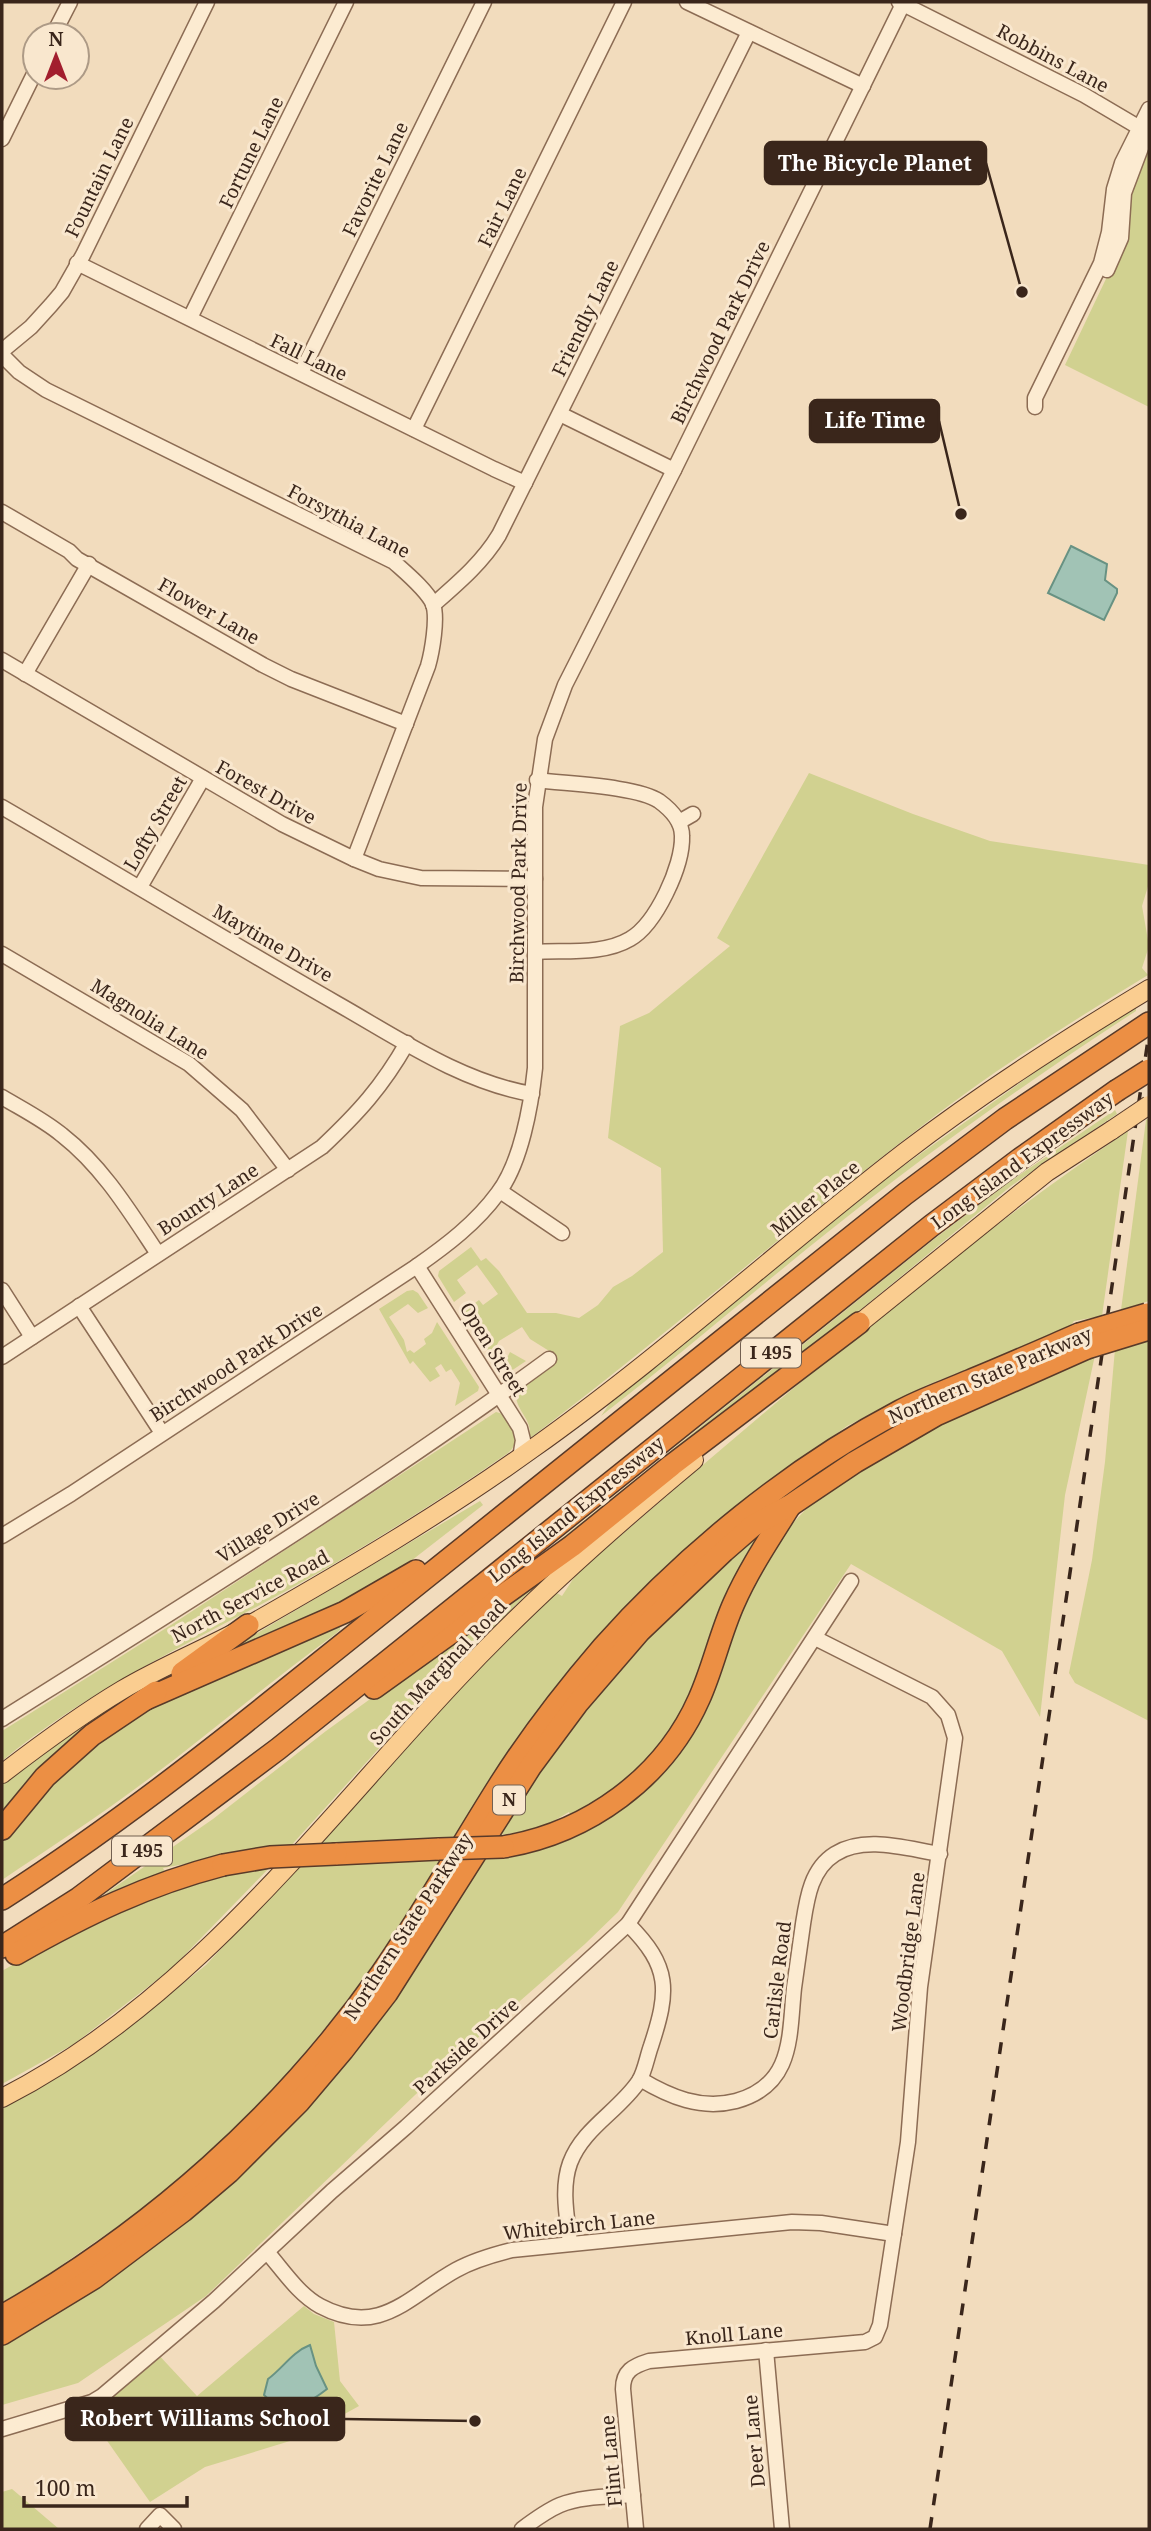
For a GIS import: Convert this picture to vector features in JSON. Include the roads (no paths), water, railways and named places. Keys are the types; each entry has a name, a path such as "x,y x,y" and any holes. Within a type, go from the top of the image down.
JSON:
{"highway":[{"name":"Long Island Expressway","path":"2,1899 147,1799 905,1194 1005,1119 1149,1023"},
{"name":"Long Island Expressway","path":"2,1947 79,1898 278,1749 931,1226 1020,1159 1149,1070"},
{"name":"Northern State Parkway","path":"2,2316 93,2260 149,2219 231,2147 279,2099 319,2054 381,1973 500,1783 559,1700 634,1614 689,1561 785,1484 841,1446 902,1410 1148,1319"},
{"path":"278,1749 313,1732 561,1554 672,1465 859,1323"},
{"name":"Northern State Parkway","path":"2,2334 94,2278 183,2211 229,2172 299,2102 387,1993 531,1766 577,1704 640,1631 683,1588 754,1525 791,1505 855,1462 936,1415 1083,1341"},
{"path":"146,1699 345,1612 421,1568 530,1493"},
{"path":"2,1962 68,1925 176,1877 270,1857 503,1847 563,1831 609,1807 644,1778 668,1751 699,1700 733,1605 751,1569 791,1505"},
{"path":"2,1829 27,1797 92,1735 248,1625"}],"main road":[{"name":"Miller Place","path":"520,1458 656,1356 905,1152 966,1107 1149,989"},
{"name":"South Marginal Road","path":"2,2098 79,2052 143,2005 197,1958 284,1870 458,1678 538,1597 614,1527 859,1323 1047,1172 1149,1105"},
{"name":"North Service Road","path":"2,1774 57,1732 121,1690 248,1625 452,1505 520,1458"}],"street":[{"path":"60,21 70,2"},
{"name":"Fountain Lane","path":"2,353 62,292 207,2"},
{"name":"Fortune Lane","path":"190,318 346,2"},
{"name":"Favorite Lane","path":"301,373 484,2"},
{"name":"Fair Lane","path":"414,429 624,2"},
{"path":"687,2 863,86"},
{"name":"Birchwood Park Drive","path":"2,1536 71,1494 417,1266 456,1238 500,1191 520,1146 535,1069 534,807 545,739 565,685 674,470 863,86 901,3"},
{"name":"Robbins Lane","path":"901,3 983,42 1084,95 1145,131"},
{"name":"Friendly Lane","path":"433,605 489,552 749,32"},
{"path":"2,139 26,91"},
{"path":"1145,131 1122,163 1114,188 1110,232 1101,263 1035,398 1035,407 1042,402 1054,379 1121,238 1125,193 1145,131 1149,109"},
{"name":"Fall Lane","path":"78,263 525,483"},
{"name":"Forsythia Lane","path":"2,353 19,373 46,390 394,562 410,576 433,605"},
{"path":"560,414 674,470"},
{"name":"Flower Lane","path":"2,512 77,559 291,679 406,724"},
{"path":"25,674 89,564"},
{"path":"354,859 432,652 433,605"},
{"name":"Forest Drive","path":"2,660 282,824 354,859 389,872 421,878 535,879"},
{"name":"Lofty Street","path":"140,887 203,779"},
{"path":"535,951 610,948 637,934 647,925 659,906 680,857 682,834 679,822 672,812 657,800 638,793 537,780"},
{"name":"Maytime Drive","path":"2,807 407,1043 488,1083 532,1094"},
{"path":"679,822 694,814"},
{"name":"Magnolia Lane","path":"2,954 189,1063 242,1110 288,1170"},
{"name":"Bounty Lane","path":"2,1357 322,1147 359,1112 377,1090 407,1043"},
{"path":"2,1097 62,1135 86,1156 110,1183 159,1254"},
{"path":"500,1191 562,1233"},
{"name":"Open Street","path":"417,1266 520,1428 523,1440 520,1458"},
{"path":"2,1290 32,1337"},
{"path":"79,1306 162,1433"},
{"name":"Village Drive","path":"2,1719 332,1510 549,1359"},
{"name":"Parkside Drive","path":"2,2430 92,2402 102,2396 214,2301 628,1924 851,1581"},
{"name":"Woodbridge Lane","path":"815,1638 932,1697 948,1715 955,1738 920,1987 908,2142 880,2325 875,2337 865,2342"},
{"name":"Carlisle Road","path":"640,2079 665,2094 693,2103 723,2104 743,2099 771,2083 787,2053 791,2037 794,1989 806,1905 809,1889 818,1871 832,1856 858,1845 891,1846 940,1854"},
{"path":"570,2243 566,2181 575,2153 592,2129 640,2079 662,2012 664,1984 651,1949 628,1924"},
{"name":"Whitebirch Lane","path":"267,2252 300,2290 320,2305 346,2315 370,2317 406,2305 455,2270 484,2257 512,2250 792,2222 821,2223 894,2234"},
{"name":"Knoll Lane","path":"623,2389 623,2380 629,2370 649,2361 865,2342"},
{"name":"Deer Lane","path":"766,2350 782,2529"},
{"name":"Flint Lane","path":"623,2389 636,2529"},
{"path":"522,2529 562,2504 633,2495"},
{"path":"147,2529 160,2515 174,2529"}],"railway":[{"path":"930,2529 1149,1033"}],"place":[{"name":"The Bicycle Planet","path":"1022,292"},
{"name":"Life Time","path":"961,514"},
{"name":"Robert Williams School","path":"475,2421"}]}
